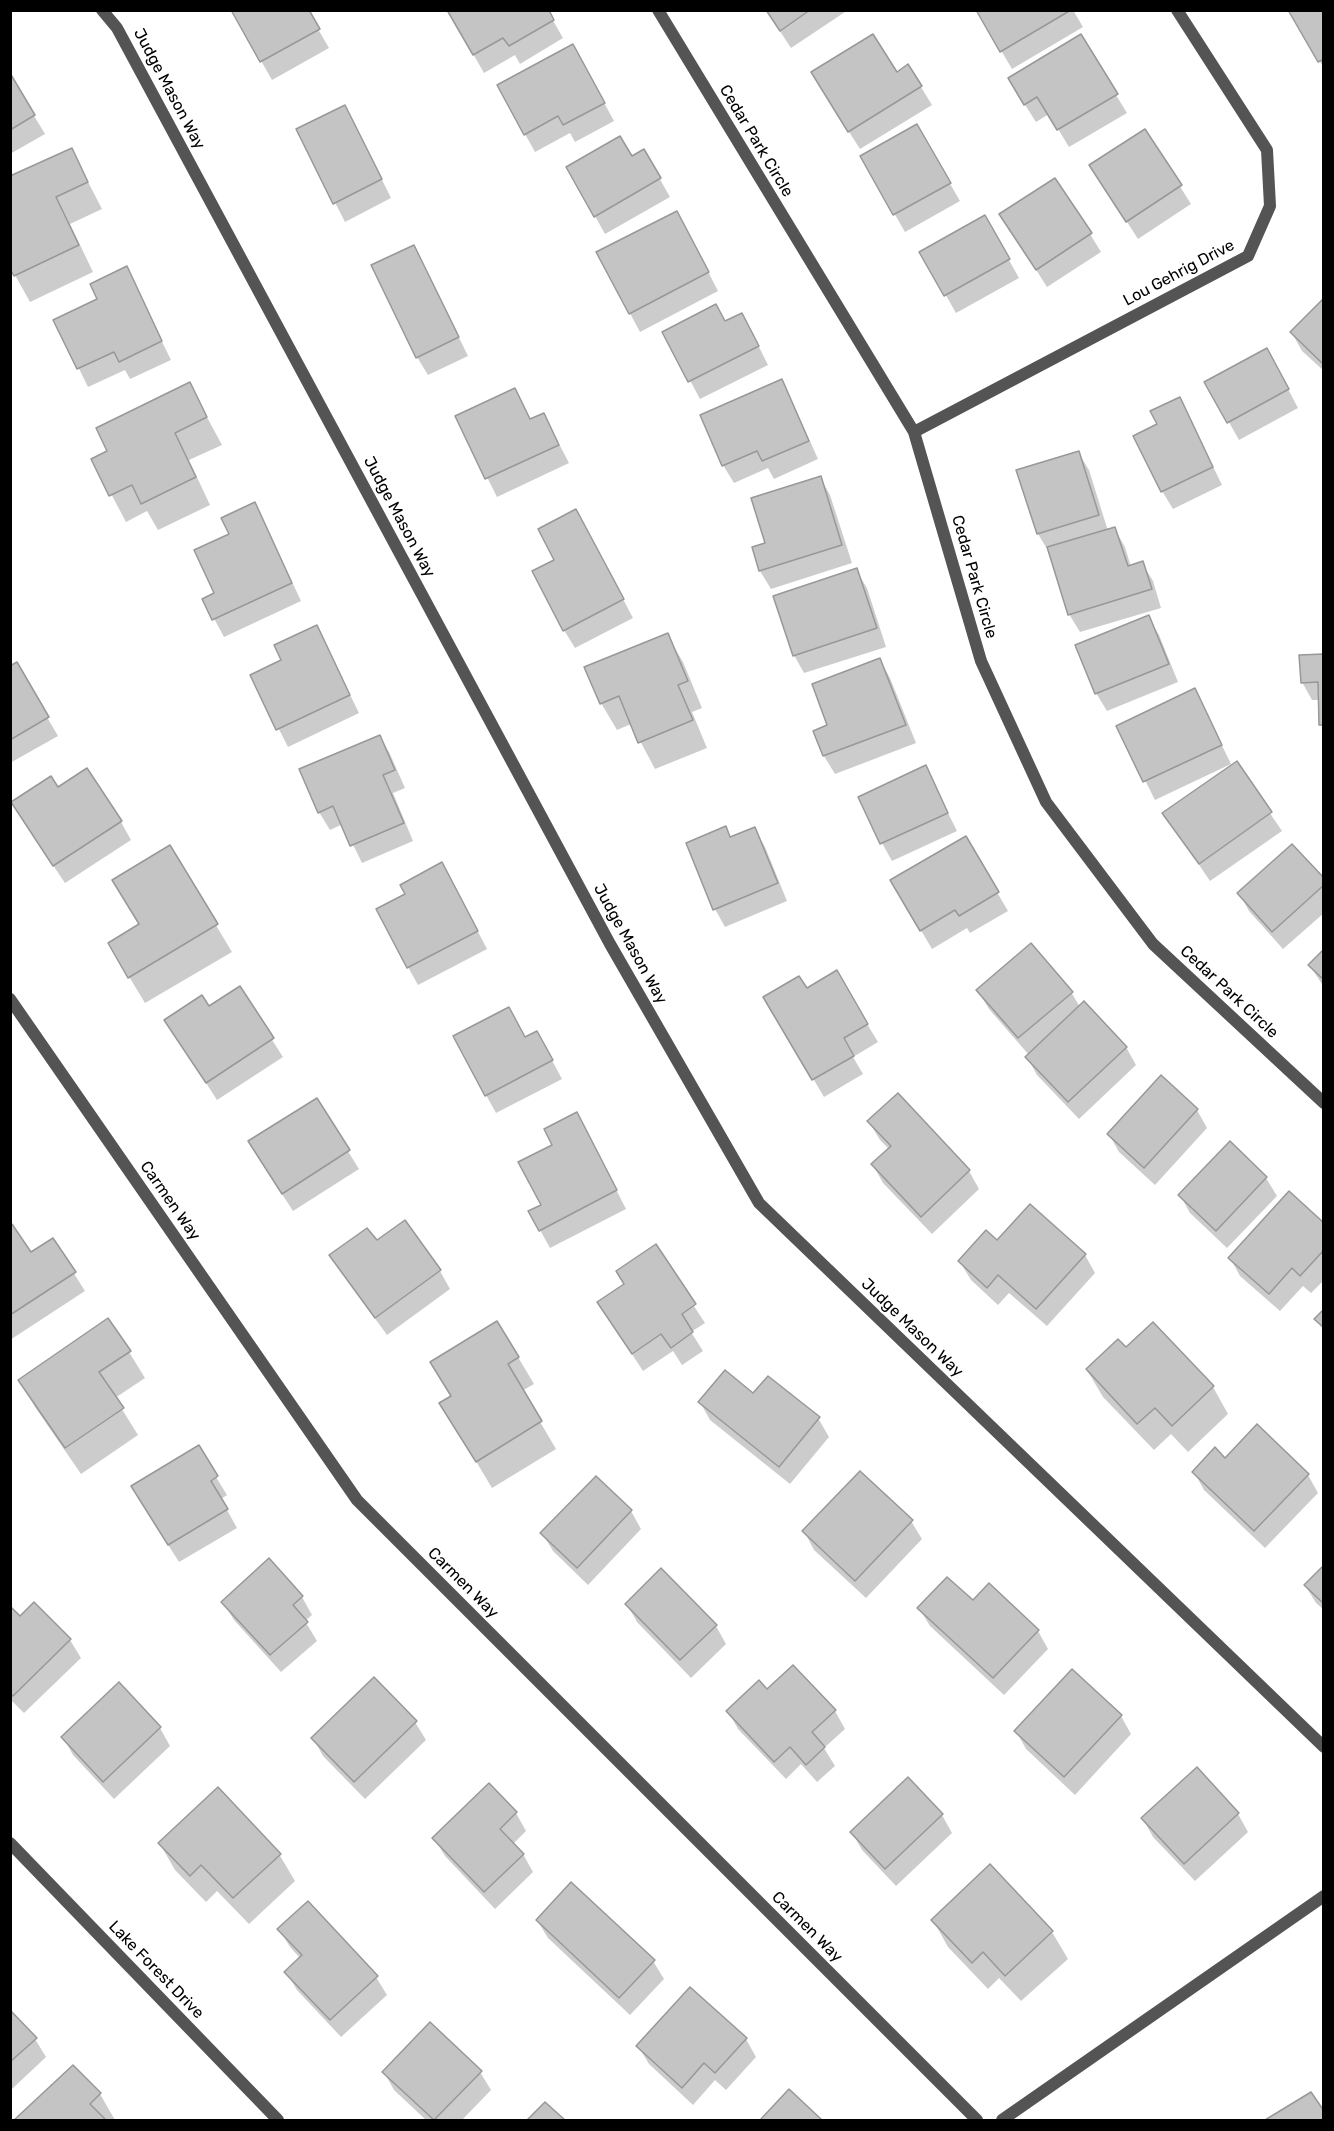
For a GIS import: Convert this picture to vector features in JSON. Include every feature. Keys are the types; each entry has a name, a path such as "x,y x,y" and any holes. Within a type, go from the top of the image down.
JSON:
{"street":[{"name":"Judge Mason Way","path":"102,10 117,28 610,944 759,1203 1323,1747"},
{"name":"Cedar Park Circle","path":"658,10 914,432 981,661 1046,802 1153,944 1323,1103"},
{"name":"Lou Gehrig Drive","path":"914,432 1248,256 1270,206 1267,150 1177,10"},
{"name":"Carmen Way","path":"10,999 357,1500 978,2121"},
{"name":"Lake Forest Drive","path":"10,1843 278,2121"},
{"path":"1002,2121 1323,1896"}],"building":[{"path":"231,10 309,10 320,29 260,62"},
{"path":"447,10 549,10 554,20 509,46 503,38 473,55"},
{"path":"766,10 810,10 780,31"},
{"path":"976,10 1071,10 1000,52"},
{"path":"1288,10 1324,10 1324,59 1318,62"},
{"path":"873,34 897,72 908,64 922,86 848,132 811,72"},
{"path":"1081,34 1118,94 1057,130 1037,97 1024,105 1008,78"},
{"path":"573,44 605,103 563,125 558,116 524,135 497,85"},
{"path":"10,73 35,115 10,130"},
{"path":"345,105 382,179 333,204 296,129"},
{"path":"917,124 951,183 893,215 860,156"},
{"path":"1145,129 1182,185 1126,222 1089,165"},
{"path":"620,136 632,156 644,149 661,178 594,217 566,167"},
{"path":"72,148 88,182 56,197 79,245 14,276 10,269 10,176"},
{"path":"1055,178 1092,233 1036,270 999,214"},
{"path":"677,211 709,272 629,314 596,252"},
{"path":"985,215 1010,259 944,296 919,252"},
{"path":"414,245 459,337 416,358 371,265"},
{"path":"127,266 162,341 119,362 114,352 77,369 53,320 97,299 90,284"},
{"path":"1324,298 1324,365 1290,332"},
{"path":"716,304 725,321 742,313 759,346 688,382 662,332"},
{"path":"1267,348 1289,389 1227,423 1204,382"},
{"path":"782,379 809,441 762,461 757,451 722,466 700,415"},
{"path":"190,382 207,417 175,433 196,477 141,504 132,485 109,496 91,459 107,451 96,428"},
{"path":"515,388 530,419 544,413 559,445 485,479 455,416"},
{"path":"1180,397 1213,467 1161,492 1133,436 1157,424 1150,411"},
{"path":"1079,451 1099,515 1037,534 1016,470"},
{"path":"821,476 842,545 759,571 752,547 765,543 751,498"},
{"path":"255,502 292,583 212,620 202,599 214,593 194,550 229,534 221,518"},
{"path":"576,509 624,599 563,631 532,571 554,560 538,529"},
{"path":"1115,527 1128,566 1143,561 1152,589 1068,615 1047,547"},
{"path":"857,568 877,628 793,656 773,596"},
{"path":"1149,615 1169,664 1095,694 1075,645"},
{"path":"317,625 350,695 276,730 250,675 281,660 274,645"},
{"path":"668,633 688,681 678,685 693,720 638,743 619,696 600,704 584,667"},
{"path":"1324,654 1324,725 1319,725 1318,682 1301,683 1299,655"},
{"path":"880,658 906,725 823,756 813,731 827,725 812,684"},
{"path":"17,662 49,717 10,740 10,666"},
{"path":"1195,688 1222,745 1143,782 1116,726"},
{"path":"380,735 395,770 383,775 404,823 350,846 333,806 318,813 299,769"},
{"path":"1237,761 1272,812 1199,864 1162,813"},
{"path":"926,765 948,813 880,844 858,797"},
{"path":"87,768 122,821 53,866 11,802 51,776 58,787"},
{"path":"726,826 730,837 755,827 778,883 713,910 686,843"},
{"path":"966,836 999,892 959,916 955,910 920,931 890,880"},
{"path":"1292,844 1324,878 1324,885 1272,932 1237,893"},
{"path":"170,845 218,924 128,978 108,943 139,924 112,880"},
{"path":"442,862 478,931 407,968 376,909 405,894 400,885"},
{"path":"1031,943 1073,992 1018,1038 976,990"},
{"path":"1324,949 1324,980 1308,965"},
{"path":"837,970 868,1024 844,1038 854,1056 812,1080 763,997 799,976 807,988"},
{"path":"240,986 274,1038 206,1083 164,1020 202,995 209,1006"},
{"path":"1084,1001 1127,1047 1068,1102 1025,1057"},
{"path":"509,1007 525,1037 537,1031 553,1060 485,1096 453,1036"},
{"path":"1161,1075 1198,1109 1144,1168 1107,1134"},
{"path":"898,1093 970,1170 921,1217 871,1164 891,1146 867,1121"},
{"path":"317,1098 350,1150 282,1194 248,1141"},
{"path":"577,1112 617,1190 539,1231 528,1211 541,1205 518,1162 552,1145 544,1129"},
{"path":"1230,1141 1267,1177 1216,1231 1178,1195"},
{"path":"1289,1191 1324,1223 1324,1250 1300,1276 1292,1268 1269,1294 1228,1258"},
{"path":"1030,1204 1086,1254 1036,1309 998,1275 987,1288 958,1261 986,1230 997,1240"},
{"path":"405,1220 441,1270 375,1318 329,1255 367,1228 377,1240"},
{"path":"12,1224 31,1252 53,1238 76,1272 10,1315 10,1225"},
{"path":"656,1244 696,1304 682,1314 693,1332 671,1348 661,1334 632,1354 597,1302 624,1284 616,1271"},
{"path":"1324,1309 1324,1328 1314,1319"},
{"path":"108,1318 131,1351 99,1372 124,1408 65,1448 18,1380"},
{"path":"497,1321 519,1357 508,1364 542,1421 476,1462 439,1403 451,1396 430,1362"},
{"path":"1153,1322 1214,1386 1172,1426 1155,1408 1137,1424 1086,1369 1118,1339 1126,1347"},
{"path":"725,1370 753,1393 768,1376 820,1417 779,1467 698,1402"},
{"path":"1257,1424 1309,1474 1254,1531 1192,1472 1215,1447 1225,1458"},
{"path":"199,1445 218,1476 211,1481 228,1509 168,1545 131,1486"},
{"path":"860,1471 913,1520 855,1581 802,1531"},
{"path":"596,1476 632,1510 577,1568 540,1533"},
{"path":"269,1558 303,1596 293,1605 308,1622 270,1655 221,1602"},
{"path":"1324,1565 1324,1604 1304,1585"},
{"path":"661,1568 717,1625 680,1660 625,1604"},
{"path":"947,1577 973,1600 989,1583 1039,1630 993,1678 917,1608"},
{"path":"34,1602 71,1639 13,1696 10,1693 10,1606 20,1616"},
{"path":"793,1665 836,1710 812,1732 825,1747 806,1765 790,1747 774,1762 726,1711 759,1680 767,1689"},
{"path":"1072,1669 1122,1715 1064,1777 1014,1731"},
{"path":"374,1677 417,1721 354,1782 311,1738"},
{"path":"119,1682 161,1727 103,1782 61,1737"},
{"path":"1197,1767 1239,1813 1184,1864 1141,1818"},
{"path":"908,1777 943,1814 885,1869 850,1832"},
{"path":"489,1783 517,1812 500,1829 524,1854 484,1892 432,1838"},
{"path":"218,1787 281,1854 233,1898 201,1865 190,1876 158,1843"},
{"path":"990,1864 1053,1931 1005,1976 983,1952 972,1963 931,1920"},
{"path":"571,1882 655,1960 619,1998 536,1920"},
{"path":"308,1901 378,1976 330,2020 284,1972 302,1955 277,1929"},
{"path":"690,1987 747,2038 715,2073 704,2063 682,2088 636,2046"},
{"path":"10,2010 37,2038 10,2062"},
{"path":"430,2022 482,2071 434,2120 382,2072"},
{"path":"73,2065 101,2093 90,2104 106,2120 14,2120"},
{"path":"789,2089 822,2120 760,2120"},
{"path":"1311,2092 1324,2111 1324,2120 1265,2120"},
{"path":"545,2102 565,2120 527,2120"}]}
